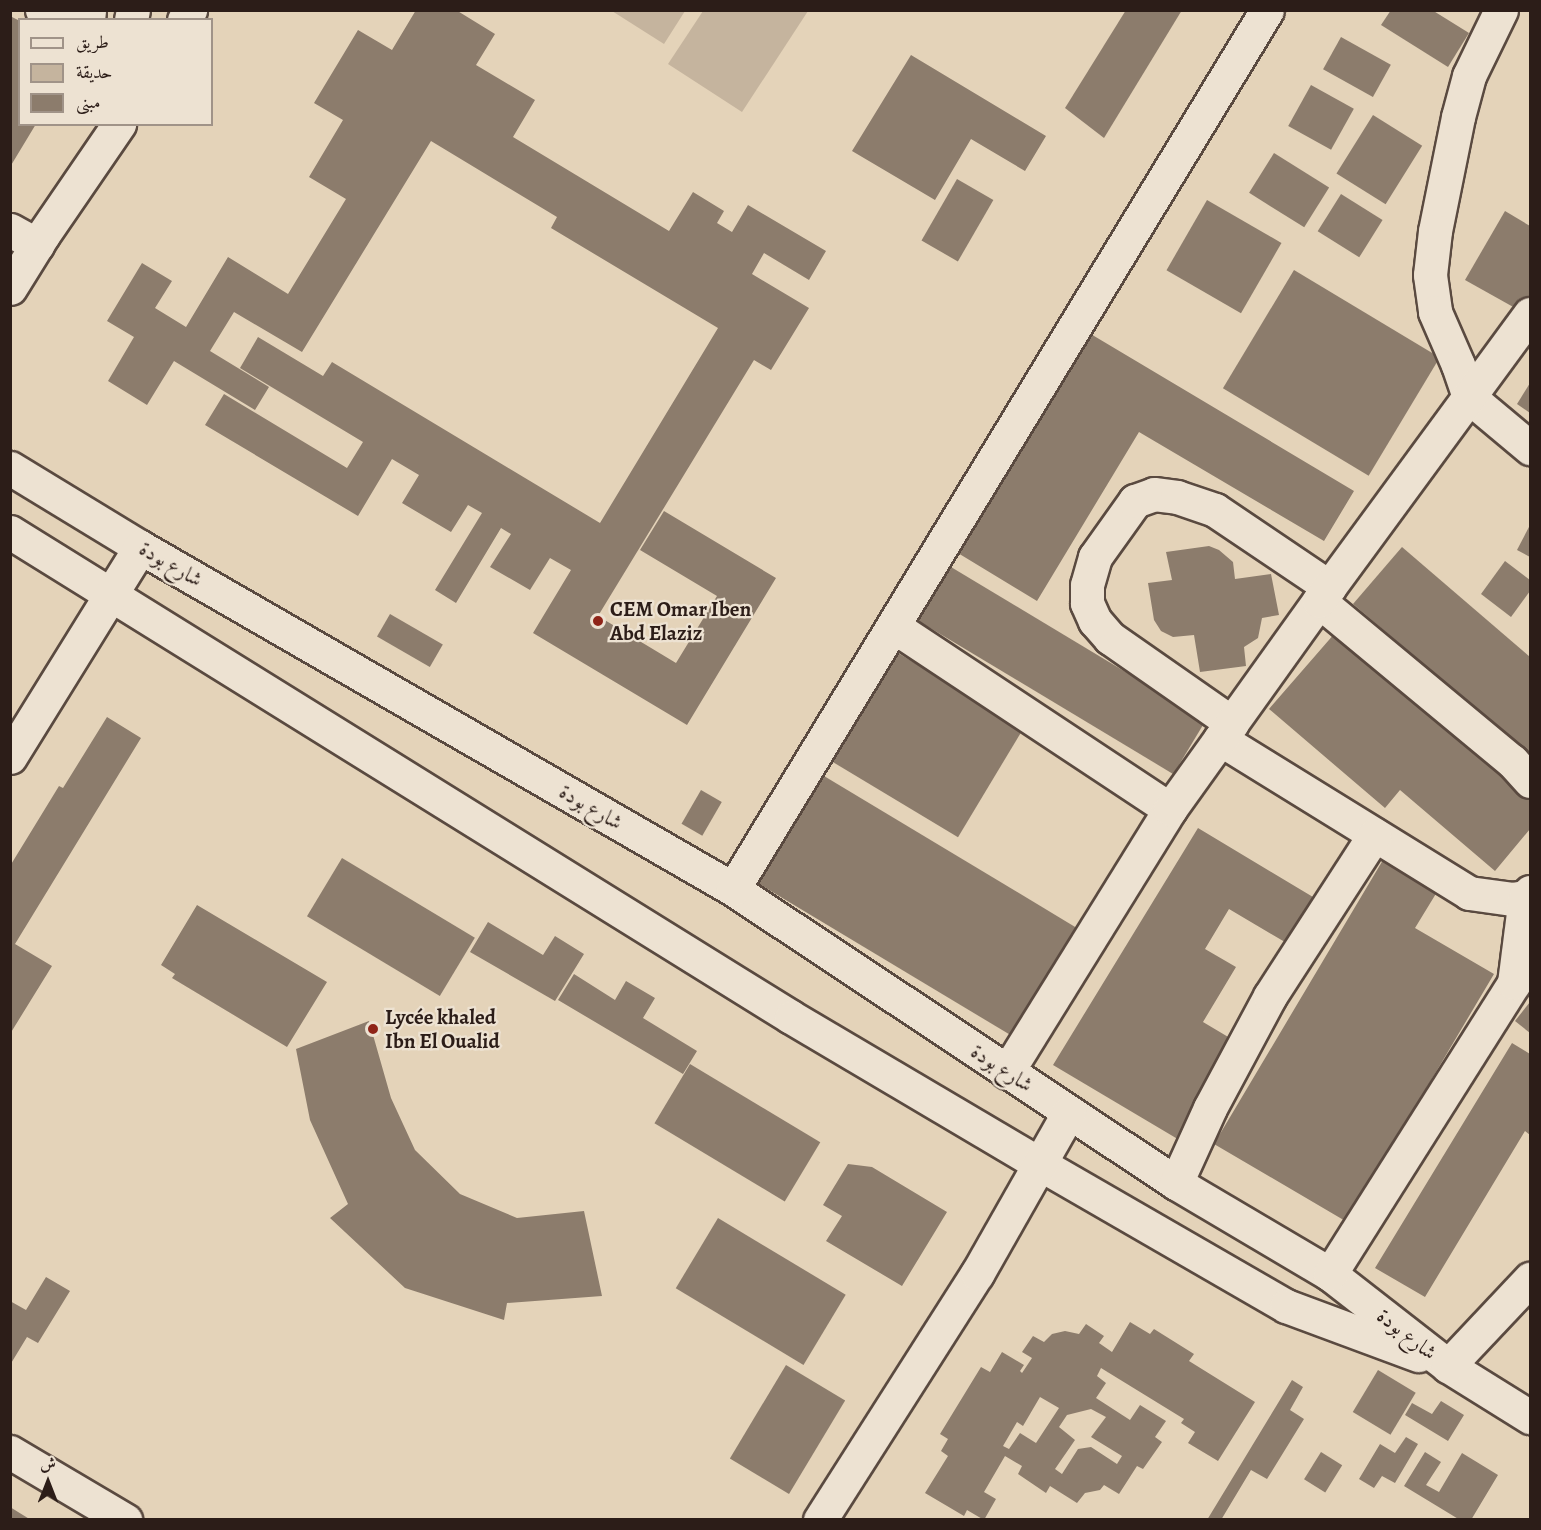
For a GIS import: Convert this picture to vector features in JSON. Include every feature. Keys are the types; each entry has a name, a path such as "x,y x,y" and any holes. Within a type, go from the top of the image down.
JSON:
{"street":[{"path":"42,10 56,18"},
{"path":"733,889 1267,10"},
{"path":"1500,10 1469,76 1458,117 1437,221 1430,275 1434,312 1458,365 1469,398 1530,448"},
{"path":"10,288 24,237 112,132"},
{"path":"1007,1072 1170,809 1324,594 1530,314"},
{"name":"شارع بودة","path":"10,468 140,547 733,889 1176,1183 1330,1274 1448,1366"},
{"path":"1330,1274 1514,983 1528,894 1490,898 1469,893 1374,835 1226,731 1110,638 1095,621 1087,603 1087,585 1095,557 1135,501 1154,494 1177,497 1215,510 1324,594 1512,761 1530,781"},
{"name":"شارع بودة","path":"10,532 791,1017 1040,1164 1286,1306 1448,1366"},
{"path":"10,757 140,547"},
{"path":"893,626 1170,809"},
{"path":"1176,1183 1210,1108 1270,996 1374,835"},
{"path":"820,1520 977,1274 1069,1112"},
{"path":"1530,1279 1448,1366 1530,1417"},
{"path":"10,1452 125,1520"}],"green space":[{"path":"612,11 685,11 664,44"},
{"path":"703,11 808,11 742,112 668,64"}],"building":[{"path":"416,10 456,10 495,34 476,65 535,100 513,137 669,231 693,192 724,211 717,223 732,232 748,205 826,251 809,280 764,253 752,274 809,308 771,370 754,360 598,616 676,663 717,596 640,550 664,511 776,578 687,725 533,633 571,570 550,558 530,590 490,567 511,534 501,528 456,603 435,590 482,513 468,505 451,532 402,503 419,475 392,459 358,516 205,425 224,394 347,468 363,442 240,368 258,337 323,376 332,362 600,523 718,328 551,228 557,217 431,141 302,352 234,312 210,351 269,387 255,410 174,361 147,405 108,381 134,337 107,321 142,263 172,281 155,308 186,327 228,257 288,294 346,199 309,177 343,120 314,103 358,30 392,50"},
{"path":"1126,10 1182,10 1104,138 1065,108"},
{"path":"1391,10 1432,10 1469,33 1448,67 1381,25"},
{"path":"10,16 18,20 18,126 35,126 10,167"},
{"path":"1341,37 1391,65 1373,97 1323,69"},
{"path":"911,55 1046,136 1025,171 971,139 935,200 852,151"},
{"path":"1311,85 1354,109 1331,150 1288,126"},
{"path":"1373,115 1422,146 1386,204 1336,174"},
{"path":"1274,153 1329,187 1304,227 1249,193"},
{"path":"957,179 993,200 958,261 922,240"},
{"path":"1341,194 1383,220 1359,257 1318,231"},
{"path":"1207,200 1281,243 1241,313 1166,270"},
{"path":"1505,211 1530,226 1530,303 1524,313 1465,280"},
{"path":"1294,270 1440,358 1369,476 1223,388"},
{"path":"1084,330 1354,491 1324,541 1139,432 1037,601 948,547"},
{"path":"1530,383 1530,413 1517,404"},
{"path":"1530,525 1530,557 1517,550"},
{"path":"1209,546 1219,550 1233,562 1235,579 1271,574 1279,615 1262,618 1258,638 1244,647 1246,666 1200,672 1194,635 1173,637 1161,631 1154,620 1148,583 1172,580 1166,552"},
{"path":"1402,547 1530,657 1530,755 1353,604"},
{"path":"941,561 1206,720 1173,774 909,615"},
{"path":"1505,561 1530,580 1530,591 1511,617 1481,594"},
{"path":"390,614 443,644 430,667 377,637"},
{"path":"1335,633 1530,799 1530,829 1495,871 1400,790 1385,808 1269,709"},
{"path":"888,647 1023,728 958,837 823,756"},
{"path":"107,717 141,738 15,944 52,966 10,1034 10,866 59,786 63,788"},
{"path":"819,773 1084,932 1019,1040 754,881"},
{"path":"701,790 722,802 702,836 682,824"},
{"path":"1198,828 1318,900 1290,945 1229,909 1205,949 1236,967 1203,1022 1240,1044 1181,1141 1053,1065"},
{"path":"342,858 475,938 440,996 307,916"},
{"path":"1383,860 1437,892 1415,928 1494,974 1347,1222 1214,1144"},
{"path":"197,905 327,982 287,1047 172,978 175,974 161,965"},
{"path":"488,922 543,955 555,936 584,954 555,1001 470,952"},
{"path":"574,974 615,1000 626,981 655,998 643,1018 697,1051 683,1074 558,1000"},
{"path":"1530,1002 1530,1033 1515,1021"},
{"path":"369,1021 391,1098 415,1150 460,1194 517,1218 584,1211 602,1296 507,1303 504,1320 405,1288 330,1218 348,1204 310,1120 296,1049"},
{"path":"1512,1043 1530,1054 1530,1135 1525,1131 1425,1297 1375,1268"},
{"path":"690,1064 820,1142 785,1201 654,1123"},
{"path":"848,1164 872,1167 947,1212 902,1286 826,1241 842,1216 823,1205"},
{"path":"718,1218 846,1295 803,1365 676,1288"},
{"path":"46,1277 70,1291 38,1343 27,1337 10,1365 10,1301 26,1310"},
{"path":"1130,1322 1150,1334 1154,1329 1194,1354 1189,1361 1255,1402 1218,1461 1188,1443 1195,1432 1181,1423 1184,1419 1101,1368 1097,1376 1106,1383 1096,1398 1130,1420 1140,1405 1166,1421 1155,1437 1162,1442 1143,1469 1137,1466 1119,1494 1104,1485 1100,1490 1085,1493 1077,1503 1050,1486 1046,1493 1018,1474 1022,1466 1005,1456 984,1492 996,1499 984,1520 967,1510 964,1516 925,1493 948,1456 941,1451 948,1439 940,1434 981,1367 990,1372 1002,1352 1024,1365 1020,1371 1022,1373 1032,1358 1022,1352 1033,1336 1044,1342 1052,1334 1065,1331 1079,1334 1086,1324 1104,1336 1099,1343 1112,1352","holes":["1040,1397 1059,1408 1036,1443 1020,1433 1009,1449 1003,1446 1017,1422 1023,1426","1091,1409 1106,1417 1091,1437 1122,1456 1117,1464 1091,1447 1078,1449 1062,1474 1055,1469 1075,1440 1059,1427 1067,1415"]},
{"path":"786,1365 845,1401 789,1494 730,1458"},
{"path":"1378,1370 1416,1393 1390,1435 1353,1412"},
{"path":"1292,1380 1303,1387 1290,1410 1304,1419 1267,1479 1251,1470 1221,1520 1207,1520"},
{"path":"1441,1401 1464,1415 1448,1441 1405,1415 1412,1403 1432,1414"},
{"path":"1406,1437 1418,1444 1395,1483 1382,1476 1374,1488 1359,1479 1380,1444 1395,1453"},
{"path":"1321,1452 1342,1465 1325,1492 1304,1479"},
{"path":"1425,1452 1441,1462 1426,1485 1439,1492 1462,1453 1498,1475 1471,1520 1460,1520 1404,1486"},
{"path":"10,1507 31,1520 10,1520"}],"place":[{"name":"CEM Omar Iben Abd Elaziz","path":"598,621"},
{"name":"Lycée khaled Ibn El Oualid","path":"373,1029"}]}
